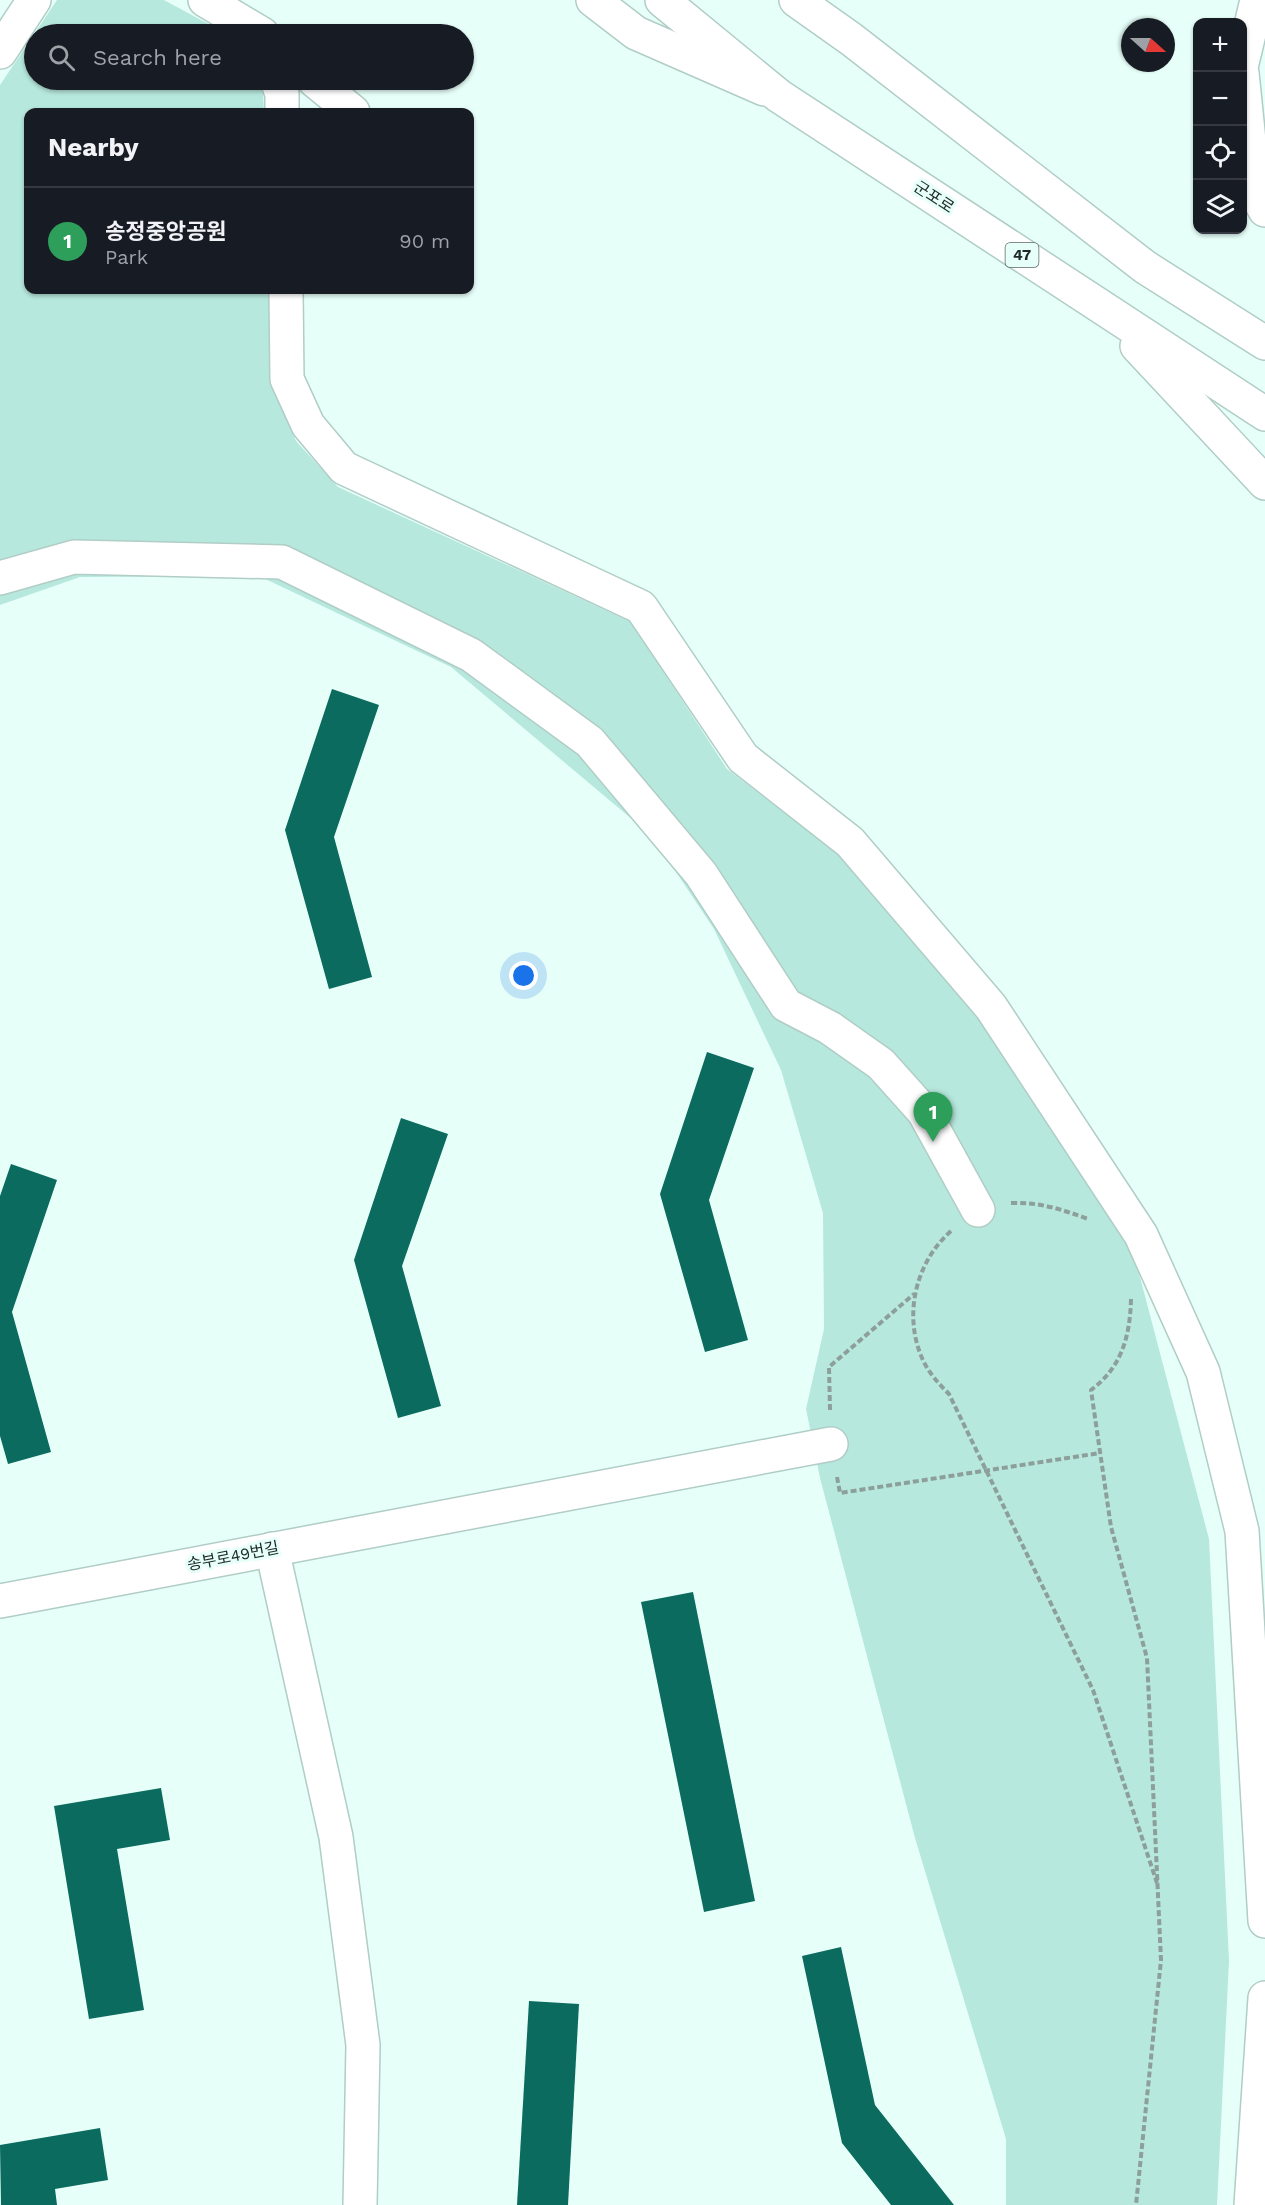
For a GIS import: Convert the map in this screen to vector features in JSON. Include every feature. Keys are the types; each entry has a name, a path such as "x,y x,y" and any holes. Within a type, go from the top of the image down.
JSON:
{"main road":[{"path":"0,52 34,0"},
{"path":"205,0 244,24"},
{"name":"군포로","path":"593,0 636,33 779,96 1265,414"},
{"name":"47","path":"662,0 779,96"},
{"path":"796,0 851,39 1144,267 1265,343"},
{"path":"822,0 851,39"},
{"path":"1247,42 1257,0"},
{"path":"280,90 282,108"},
{"path":"326,90 348,108"},
{"path":"1247,121 1254,190 1265,210"},
{"path":"286,294 287,379 308,425 344,468 641,607 743,758 850,842 991,1007 1141,1235 1203,1372 1242,1531 1265,1921"},
{"path":"1101,307 1265,483"},
{"path":"0,578 74,557 282,562 471,655 590,742 701,874 786,1005 830,1028 880,1064 924,1112 978,1210"},
{"name":"송부로49번길","path":"0,1601 831,1444"},
{"path":"272,1549 336,1837 363,2045 360,2205"},
{"path":"1251,2205 1265,1998"}],"path":[{"path":"1091,1220 1057,1207 1031,1202 1005,1203 978,1210 942,1239 921,1274 914,1294 912,1315 915,1338 922,1359 934,1378 949,1395 1093,1690 1157,1883"},
{"path":"914,1294 829,1368 831,1444 840,1493 1100,1453"},
{"path":"1131,1295 1130,1326 1121,1355 1106,1379 1091,1390 1111,1527 1147,1658 1161,1960 1137,2205"}],"green space":[{"path":"57,0 164,0 208,24 41,24"},
{"path":"24,49 24,90 262,90 264,108 24,108 24,294 270,294 273,388 296,441 338,487 631,622 727,769 839,853 976,1010 1131,1243 1209,1539 1229,1961 1217,2205 1006,2205 1006,2139 915,1838 820,1478 806,1409 824,1329 823,1213 781,1070 714,929 652,836 451,667 259,576 80,577 0,605 0,85"}],"building":[{"path":"332,689 379,705 334,837 372,977 329,989 285,830"},
{"path":"707,1052 754,1068 709,1200 748,1340 705,1352 660,1194"},
{"path":"401,1118 448,1134 402,1266 441,1406 398,1418 354,1260"},
{"path":"11,1164 57,1180 12,1312 51,1452 8,1464 0,1436 0,1196"},
{"path":"693,1592 755,1901 704,1912 641,1602"},
{"path":"161,1788 170,1840 117,1849 144,2010 89,2019 54,1806"},
{"path":"841,1947 875,2105 954,2205 891,2205 842,2143 802,1956"},
{"path":"529,2001 579,2004 568,2205 517,2205"},
{"path":"100,2128 108,2180 55,2189 57,2205 1,2205 0,2145"}],"place":[{"name":"송정중앙공원","path":"933,1142"}]}
